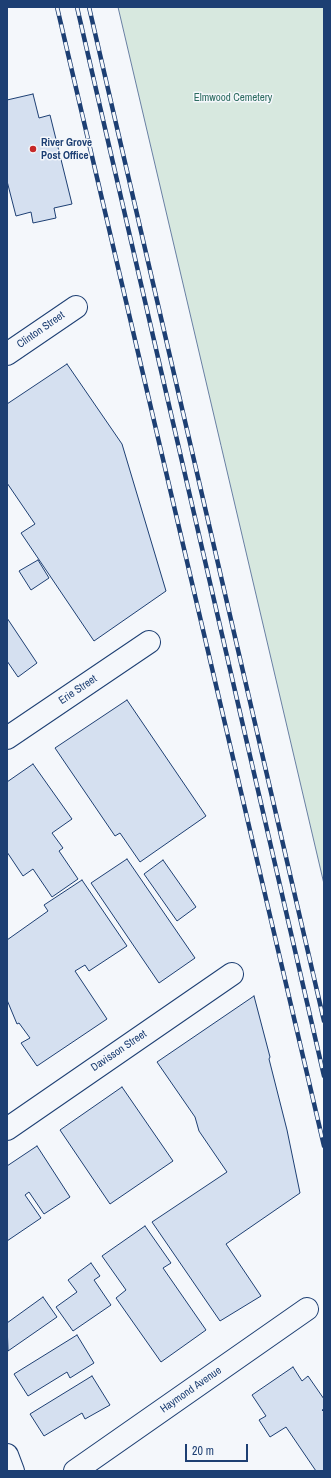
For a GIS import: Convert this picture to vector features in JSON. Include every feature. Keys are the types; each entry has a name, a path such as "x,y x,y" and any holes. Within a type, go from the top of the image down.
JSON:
{"street":[{"name":"Clinton Street","path":"7,354 76,307"},
{"name":"Erie Street","path":"7,738 149,642"},
{"name":"Davisson Street","path":"7,1129 232,974"},
{"name":"Haymond Avenue","path":"75,1471 308,1310"},
{"path":"7,1455 13,1471"}],"green space":[{"name":"Elmwood Cemetery","path":"118,7 324,7 324,884"}],"building":[{"name":"River Grove Post Office","path":"33,94 39,118 50,115 72,204 54,208 56,218 33,223 31,212 16,216 7,181 7,100"},
{"path":"67,364 122,444 166,591 94,641 21,533 35,524 7,483 7,404"},
{"path":"38,560 49,578 31,590 19,571"},
{"path":"7,618 37,663 18,677 7,661"},
{"path":"127,700 206,816 140,862 120,833 115,836 55,748"},
{"path":"33,764 72,819 52,833 63,848 59,851 78,879 52,897 33,869 23,876 7,852 7,782"},
{"path":"127,859 195,958 159,983 91,883"},
{"path":"163,860 196,907 177,921 144,874"},
{"path":"82,880 127,946 89,971 85,965 75,971 107,1019 37,1066 21,1043 30,1038 19,1023 17,1024 7,1000 7,940 48,911 44,905"},
{"path":"254,996 270,1057 269,1059 287,1130 300,1193 226,1244 261,1296 220,1321 152,1222 227,1172 199,1131 195,1117 157,1062"},
{"path":"122,1087 173,1161 110,1204 60,1130"},
{"path":"37,1146 70,1197 44,1214 29,1192 25,1195 41,1218 7,1241 7,1166"},
{"path":"145,1226 171,1263 163,1268 206,1330 161,1362 116,1298 126,1290 102,1256"},
{"path":"91,1263 100,1276 94,1280 111,1305 73,1331 56,1307 77,1292 68,1280"},
{"path":"43,1297 57,1317 8,1351 7,1323"},
{"path":"77,1335 94,1363 70,1378 67,1372 28,1396 14,1374"},
{"path":"293,1367 302,1381 308,1376 324,1399 324,1409 322,1410 324,1412 324,1471 316,1471 286,1427 270,1437 259,1420 266,1416 252,1395"},
{"path":"92,1376 110,1405 85,1419 82,1413 44,1436 30,1414"}],"railway":[{"path":"57,7 324,1146"},
{"path":"77,7 324,1076"},
{"path":"89,7 324,1021"}],"place":[{"name":"River Grove Post Office","path":"33,149"}]}
